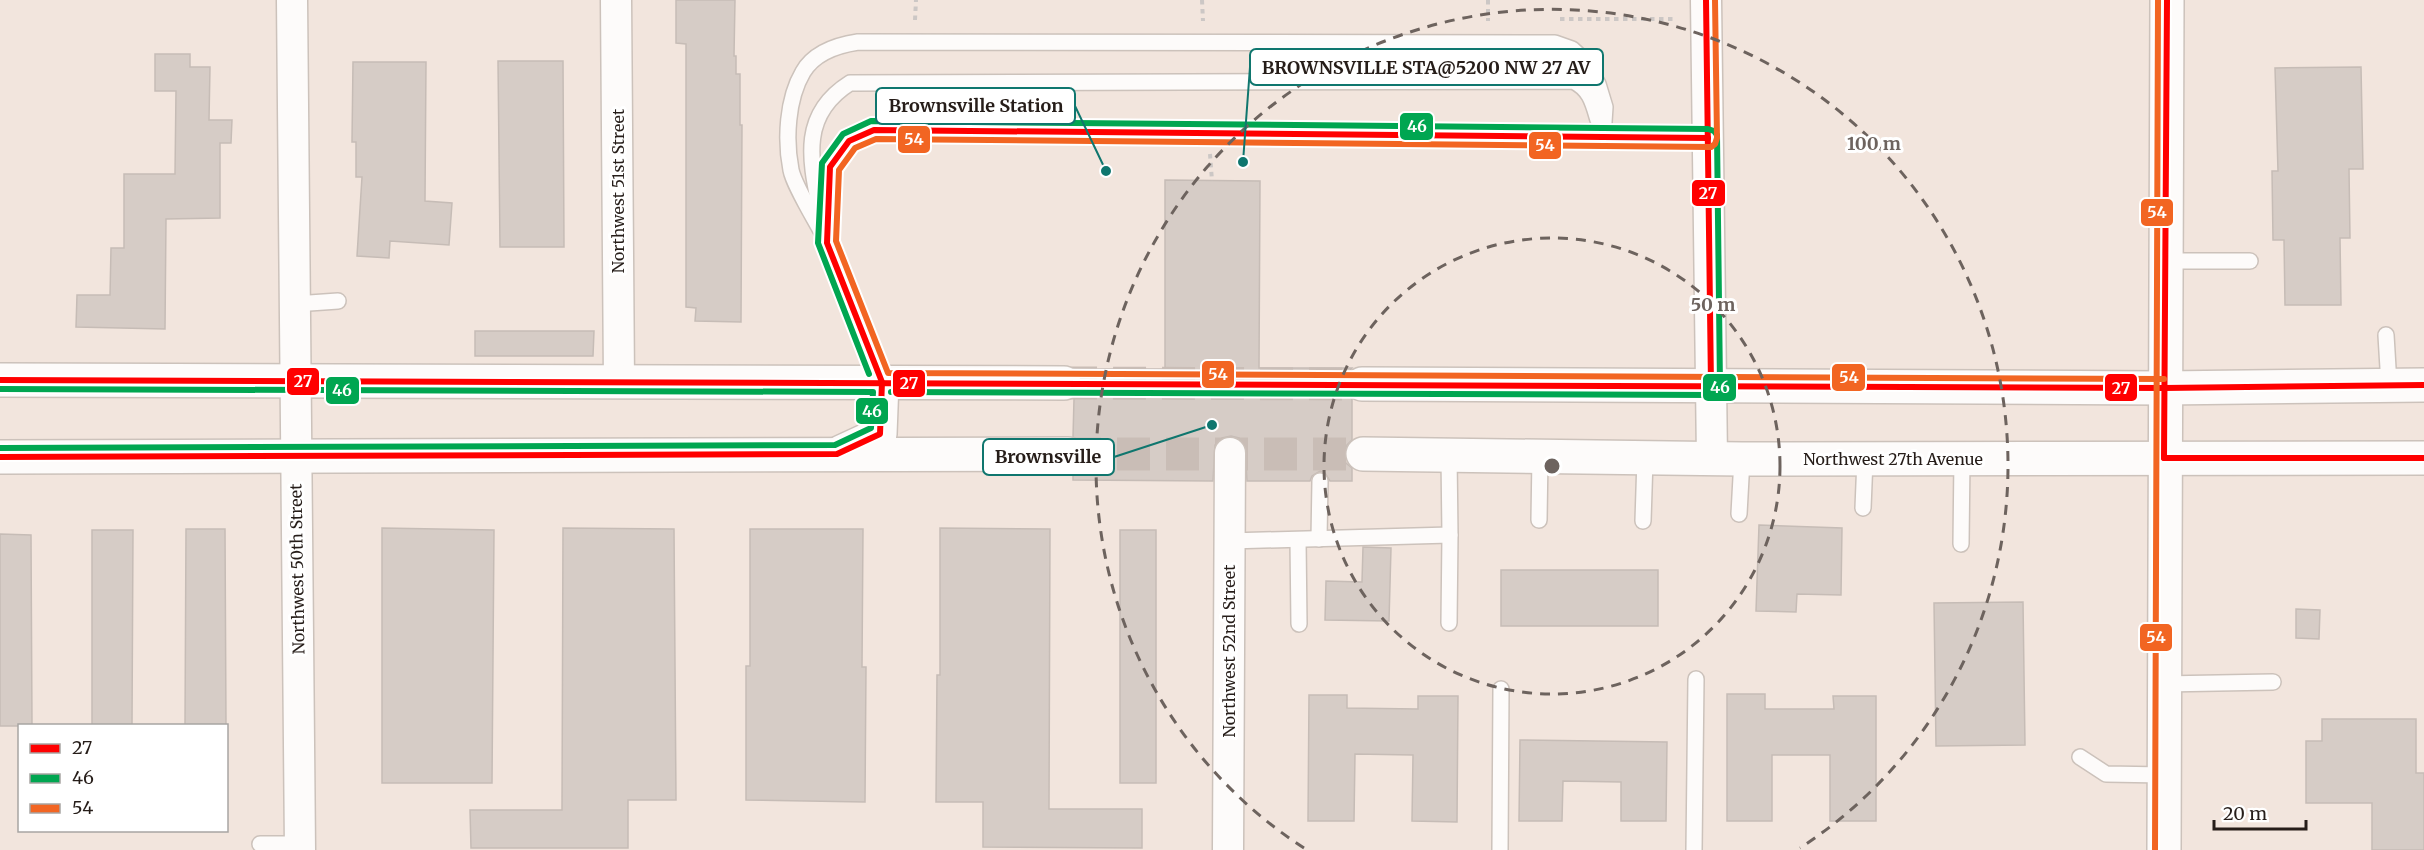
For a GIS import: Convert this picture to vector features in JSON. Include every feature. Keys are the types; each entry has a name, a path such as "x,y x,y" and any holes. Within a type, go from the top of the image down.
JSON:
{"main road":[{"path":"2164,850 2167,0"},
{"path":"0,380 1064,383"},
{"path":"837,454 880,434 882,382"},
{"path":"1362,384 2164,388 2424,385"},
{"path":"0,458 1068,454"},
{"name":"Northwest 27th Avenue","path":"1363,454 1645,459 2424,458"}],"street":[{"name":"Northwest 50th Street","path":"292,0 299,847"},
{"name":"Northwest 51st Street","path":"616,0 619,382"},
{"path":"1706,10 1711,386 1727,459"},
{"name":"Northwest 52nd Street","path":"1228,850 1230,453"}],"lane":[{"path":"882,382 827,243 791,172 788,134 792,100 804,71 837,45 858,42 1555,43 1572,49 1584,60 1598,84 1605,107 1603,137"},
{"path":"827,243 811,164 812,141 823,108 834,93 850,83 867,81 1573,81 1583,86 1591,97 1603,137"},
{"path":"827,243 830,167 849,141 874,130 1708,138"},
{"path":"2165,261 2250,261"},
{"path":"295,304 338,301"},
{"path":"2386,335 2389,386"},
{"path":"1449,456 1449,622"},
{"path":"1539,520 1540,457"},
{"path":"1643,521 1645,459"},
{"path":"1727,459 1739,514"},
{"path":"1863,508 1865,459"},
{"path":"1961,544 1962,459"},
{"path":"1319,539 1320,481"},
{"path":"1229,541 1450,535"},
{"path":"1298,540 1299,624"},
{"path":"1694,850 1696,679"},
{"path":"2163,684 2273,682"},
{"path":"1500,850 1501,689"},
{"path":"2080,757 2106,774 2164,775"},
{"path":"260,844 299,847"}],"path":[{"path":"1557,18 1706,10"},
{"path":"1488,18 1500,18"}],"building":[{"path":"676,0 735,0 734,56 736,56 736,74 740,74 740,125 742,125 741,322 695,321 696,308 686,307 686,44 676,43"},
{"path":"155,54 190,54 190,67 210,67 209,120 232,120 231,143 220,143 220,218 166,219 165,329 76,327 77,295 110,295 111,248 124,248 124,174 175,174 176,91 155,91"},
{"path":"498,61 563,61 564,247 500,247"},
{"path":"353,62 426,62 425,201 452,203 449,245 390,241 389,258 357,256 362,177 356,177 356,142 352,142"},
{"path":"2361,67 2363,169 2349,169 2350,238 2340,238 2341,305 2285,305 2284,240 2273,240 2272,171 2278,171 2275,68"},
{"path":"1165,180 1260,181 1259,368 1352,368 1343,384 1346,393 1352,399 1352,440 1347,445 1344,454 1346,463 1352,468 1352,481 1330,481 1325,473 1320,471 1312,476 1310,481 1247,481 1245,445 1239,438 1231,436 1222,438 1215,445 1213,481 1073,480 1073,471 1084,464 1087,455 1084,444 1073,437 1074,399 1080,393 1083,384 1076,369 1165,369"},
{"path":"475,331 594,331 593,356 475,356"},
{"path":"1759,525 1842,528 1841,595 1797,594 1796,612 1756,611"},
{"path":"382,528 494,530 492,783 382,783"},
{"path":"563,528 674,529 676,800 628,800 628,848 471,848 470,810 562,810"},
{"path":"940,528 1050,529 1049,809 1142,809 1142,848 983,847 983,802 936,802 937,675 940,675"},
{"path":"186,529 225,529 226,724 185,724"},
{"path":"750,529 863,529 862,667 866,667 865,802 746,800 746,666 750,666"},
{"path":"92,530 133,530 132,724 92,724"},
{"path":"1120,530 1156,530 1156,783 1120,783"},
{"path":"0,534 31,535 32,724 0,726"},
{"path":"1363,547 1391,548 1389,621 1325,620 1326,581 1362,582"},
{"path":"1501,570 1658,570 1658,626 1501,626"},
{"path":"2023,602 2025,745 1936,746 1934,603"},
{"path":"2296,609 2320,610 2319,639 2296,638"},
{"path":"1727,694 1765,694 1765,709 1834,709 1833,696 1876,696 1876,821 1830,821 1830,755 1772,755 1772,821 1727,821"},
{"path":"1309,695 1347,695 1347,708 1418,709 1418,696 1458,696 1457,822 1412,821 1413,755 1355,754 1354,821 1308,821"},
{"path":"2322,719 2416,719 2416,773 2424,773 2424,850 2372,850 2372,803 2306,803 2306,741 2322,741"},
{"path":"1520,740 1667,742 1666,821 1621,821 1621,782 1563,781 1562,821 1519,821"}],"tunnel":[{"path":"1064,383 1362,384"},
{"path":"1068,454 1363,454"}],"transit line":[{"name":"27","path":"1706,0 1711,386"},
{"name":"54","path":"1715,0 1717,138 1711,147 876,139 855,148 839,170 836,241 888,373 2164,379"},
{"name":"54","path":"2155,850 2158,0"},
{"name":"27","path":"2164,458 2167,0"},
{"name":"46","path":"869,374 818,243 822,163 843,134 871,121 1708,129 1717,135 1720,386 1714,395 891,392"},
{"name":"27","path":"0,457 837,454 880,434 882,382 827,243 830,167 849,141 874,130 1708,138"},
{"name":"27","path":"0,380 2164,388 2424,385"},
{"name":"46","path":"0,389 873,392 871,428 835,445 0,448"},
{"name":"27","path":"2164,458 2424,458"}],"place":[{"name":"BROWNSVILLE STA@5200 NW 27 AV","path":"1243,162"},
{"name":"Brownsville Station","path":"1106,171"},
{"name":"Brownsville","path":"1212,425"}]}
